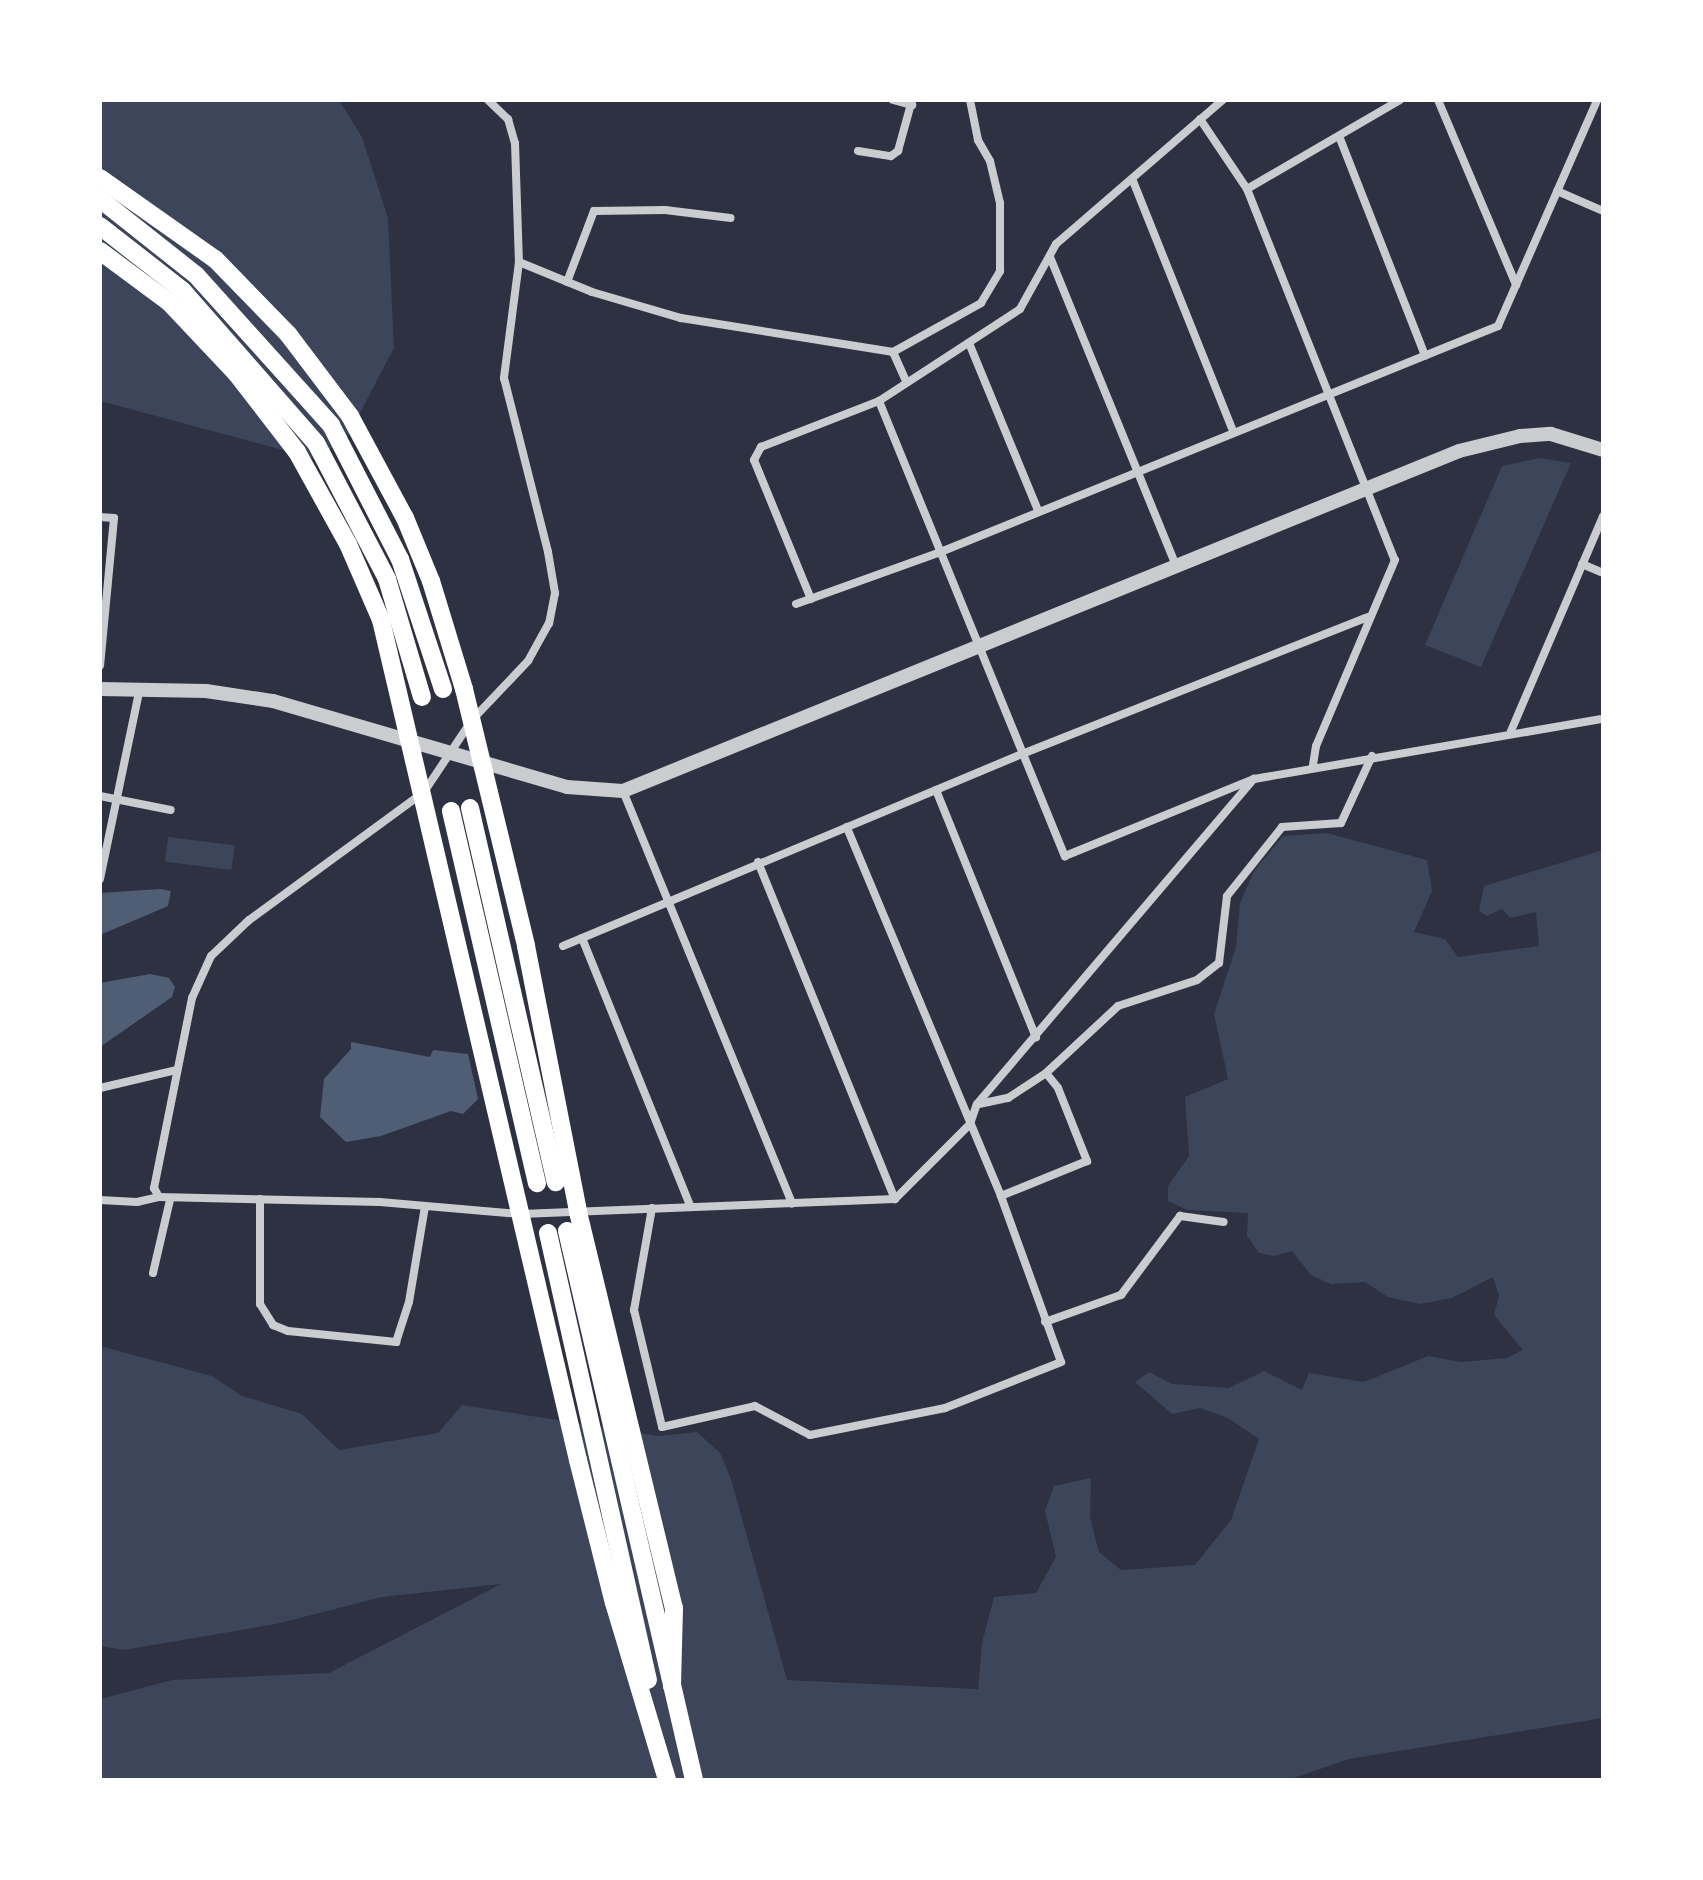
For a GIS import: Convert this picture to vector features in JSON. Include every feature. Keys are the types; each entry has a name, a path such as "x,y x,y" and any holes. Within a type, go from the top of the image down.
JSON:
{"highway":[{"path":"100,178 215,259 256,298 350,416 405,518 431,581 472,720 478,762 526,946 578,1212 674,1608 672,1686"},
{"path":"100,199 196,275 331,425 406,574 443,689"},
{"path":"100,226 182,290 316,443 387,579 422,697"},
{"path":"100,251 169,302 236,373 297,452 348,544 381,620 614,1603 669,1780"},
{"path":"537,1183 461,810 556,1182"},
{"path":"567,1231 694,1780"},
{"path":"548,1233 669,1780"}],"street":[{"path":"159,1197 154,1188 177,1070 200,976 226,938 424,792 472,720 528,661 549,623 555,593 504,378 519,262 515,143 508,119 488,100"},
{"path":"858,151 891,156 898,151 912,102 893,100"},
{"path":"519,262 567,282 681,318 893,352 981,303 1000,271 1000,203 990,161 978,140 970,100"},
{"path":"811,599 754,460 761,447 879,401 1020,309 1056,244 1133,181 1222,100"},
{"path":"1247,189 1400,100"},
{"path":"1438,100 1516,285"},
{"path":"796,604 943,551 1498,326 1597,100"},
{"path":"1200,119 1247,189 1395,560 1368,617 1313,766"},
{"path":"1339,136 1425,356"},
{"path":"1133,181 1234,433"},
{"path":"1557,191 1603,211"},
{"path":"567,282 594,211 665,210 731,218"},
{"path":"1050,257 1178,569"},
{"path":"969,343 1038,510"},
{"path":"893,352 906,381"},
{"path":"879,401 943,551 978,650 1065,856 1254,779 1511,731 1603,719"},
{"path":"100,689 140,688 273,701 582,790 623,791 1178,569 1459,451 1520,436 1551,434 1603,450"},
{"path":"1511,731 1603,516"},
{"path":"100,517 114,518 104,576 100,665"},
{"path":"1582,564 1603,573"},
{"path":"563,946 1022,754 1368,617"},
{"path":"100,879 121,799 140,688"},
{"path":"977,1104 1008,1098 1046,1073 1118,1006 1197,980 1219,963 1227,896 1282,827 1341,823 1372,756"},
{"path":"100,1200 137,1202 159,1197 170,1200 260,1199 425,1206 521,1214 895,1199 970,1124 977,1104 1254,779"},
{"path":"936,790 1036,1038"},
{"path":"623,791 792,1204"},
{"path":"100,796 171,810"},
{"path":"652,1208 634,1310 662,1427 755,1406 810,1435 945,1408 1061,1362 1001,1196 847,827"},
{"path":"758,862 895,1199"},
{"path":"582,938 690,1205"},
{"path":"100,1088 177,1070"},
{"path":"1001,1196 1087,1161 1058,1088 1046,1073"},
{"path":"260,1199 260,1304 273,1325 288,1331 396,1342 425,1206"},
{"path":"153,1273 170,1200"},
{"path":"1045,1322 1121,1295 1180,1216 1224,1222"}],"shaded area":[{"path":"100,100 339,100 362,137 388,218 394,348 348,436 317,459 100,401"},
{"path":"1540,458 1571,463 1481,667 1425,645 1502,466"},
{"path":"1327,833 1427,860 1432,891 1414,932 1445,939 1458,957 1539,946 1536,912 1510,918 1502,909 1487,916 1479,911 1484,886 1603,850 1603,1718 1349,1759 1288,1780 100,1780 100,1699 172,1680 329,1673 501,1584 382,1597 276,1624 124,1650 100,1646 100,1346 212,1376 242,1396 302,1414 339,1450 438,1433 462,1405 659,1436 697,1432 720,1453 731,1479 787,1680 978,1689 982,1643 994,1597 1036,1593 1056,1557 1045,1511 1054,1486 1091,1478 1090,1518 1099,1552 1121,1570 1195,1565 1231,1520 1259,1439 1228,1418 1200,1408 1172,1414 1135,1382 1149,1372 1172,1384 1229,1388 1264,1371 1302,1390 1309,1373 1364,1382 1428,1356 1461,1362 1507,1358 1523,1350 1494,1315 1499,1296 1493,1277 1452,1298 1420,1304 1388,1297 1365,1282 1331,1284 1311,1275 1292,1251 1274,1256 1259,1253 1247,1236 1248,1213 1187,1210 1168,1201 1168,1186 1189,1156 1185,1097 1228,1079 1214,1014 1236,947 1240,903 1254,871 1283,836"},
{"path":"168,837 235,845 231,870 165,862"},
{"path":"171,891 168,906 100,935 100,893"},
{"path":"150,974 169,978 175,987 172,997 100,1047 100,983"},
{"path":"351,1042 430,1057 433,1050 468,1054 478,1099 463,1114 451,1111 381,1136 346,1142 320,1117 324,1079 351,1049"}]}
